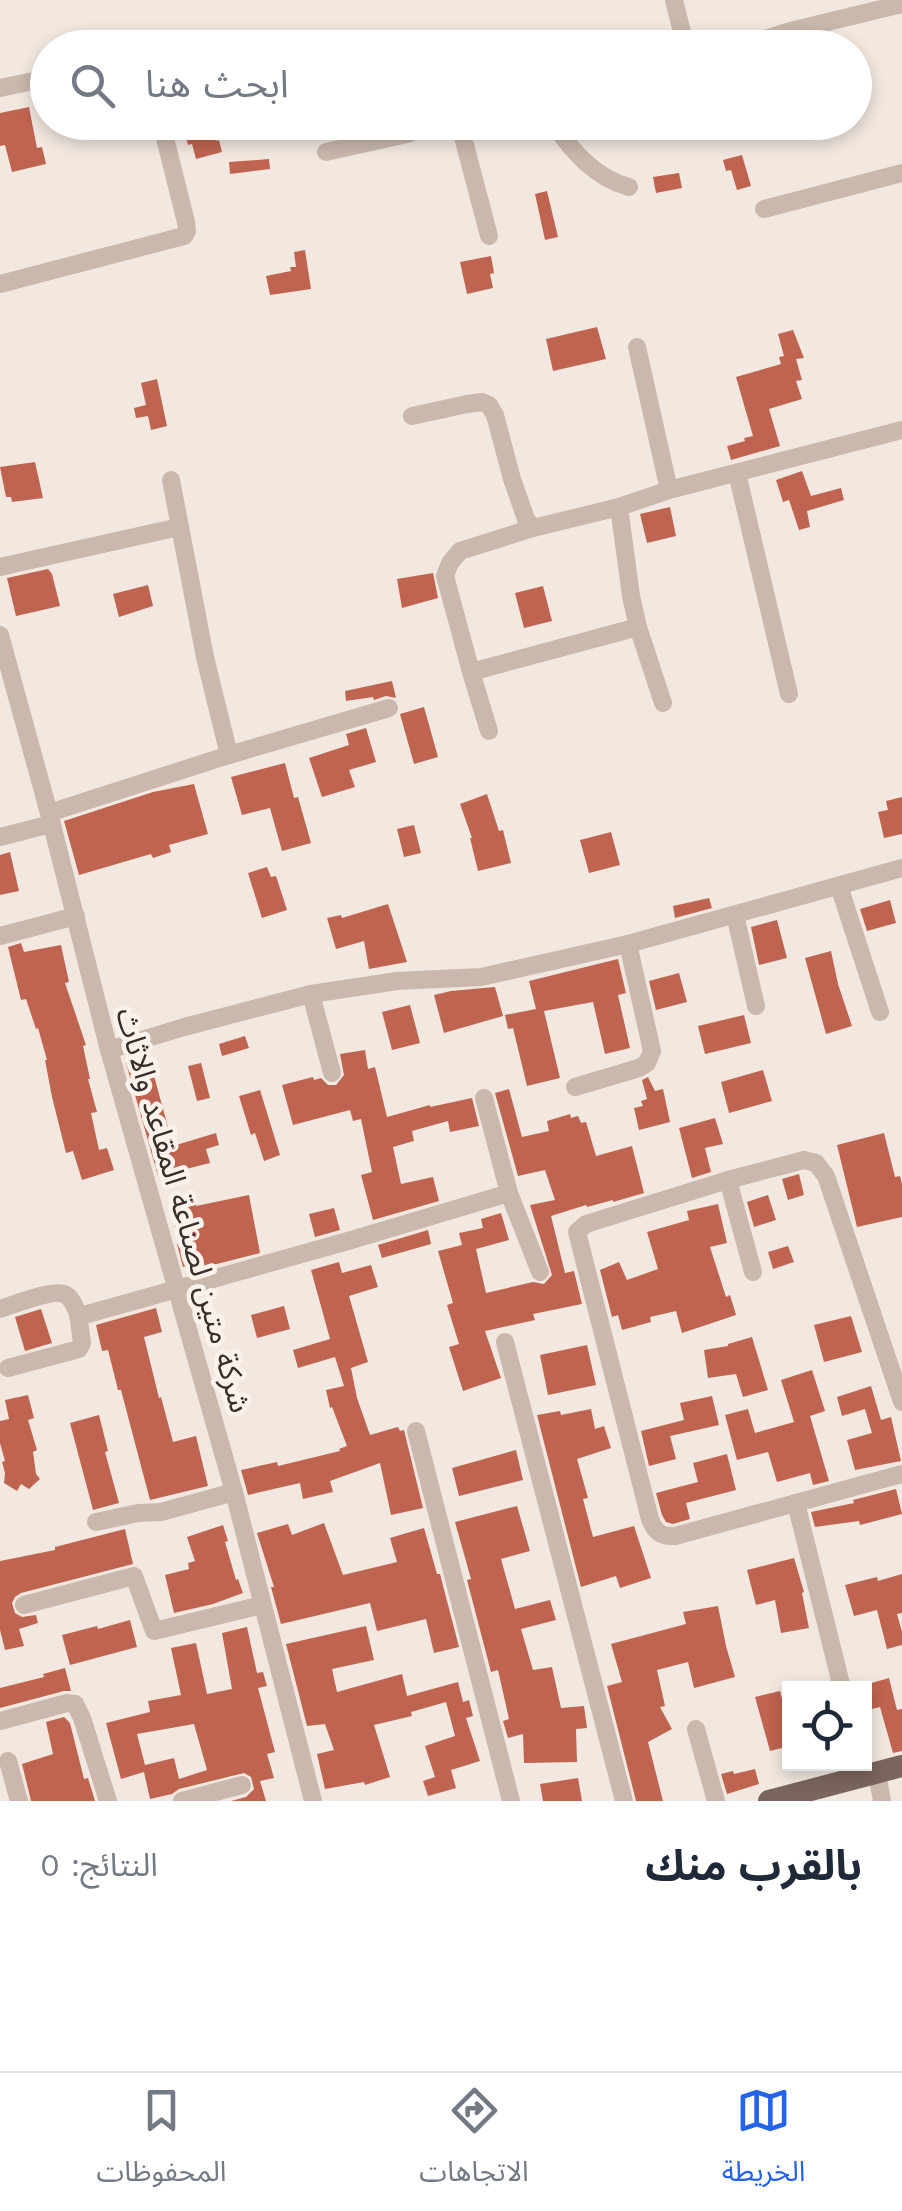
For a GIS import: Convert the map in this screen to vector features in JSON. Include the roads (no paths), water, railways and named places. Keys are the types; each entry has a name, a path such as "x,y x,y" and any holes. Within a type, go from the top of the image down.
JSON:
{"main road":[{"path":"872,1770 902,1766"},
{"path":"770,1801 867,1771"}],"street":[{"path":"674,0 682,30"},
{"path":"792,30 844,9 902,4"},
{"path":"0,88 30,82"},
{"path":"0,284 184,236 186,222 166,140"},
{"path":"326,152 380,140"},
{"path":"463,140 489,236"},
{"path":"567,140 595,172 629,187"},
{"path":"764,209 902,173"},
{"path":"637,347 669,490"},
{"path":"412,416 467,404 489,405 516,492 533,528"},
{"path":"489,730 445,576 460,550 669,490 902,430"},
{"path":"737,473 790,694"},
{"path":"172,480 205,658 229,755"},
{"path":"619,507 638,627 663,703"},
{"path":"0,567 179,528"},
{"path":"470,672 638,627"},
{"name":"شركة متين لصناعة المقاعد والاثاث","path":"0,635 6,679 50,818 110,1050 234,1492 313,1801"},
{"path":"0,837 229,755 389,708"},
{"path":"110,1050 311,994 398,981 481,977 628,944 902,868"},
{"path":"839,886 880,1012"},
{"path":"735,915 756,1006"},
{"path":"0,936 76,916"},
{"path":"575,1086 640,1068 652,1051 628,944"},
{"path":"311,994 332,1073"},
{"path":"484,1098 509,1192 540,1272"},
{"path":"902,1402 832,1194 820,1168 810,1160 728,1180 586,1224 577,1232 654,1529 667,1537 675,1536 902,1474"},
{"path":"728,1180 753,1272"},
{"path":"78,1314 348,1241 509,1192"},
{"path":"0,1309 54,1292 65,1294 78,1314 82,1343 79,1349 8,1368"},
{"path":"505,1342 624,1801"},
{"path":"416,1431 511,1801"},
{"path":"96,1522 161,1512 234,1492"},
{"path":"796,1503 840,1681"},
{"path":"24,1605 134,1576 154,1631 262,1605"},
{"path":"0,1721 75,1704 108,1801"},
{"path":"696,1729 716,1801"},
{"path":"8,1761 19,1801"},
{"path":"867,1771 882,1801"},
{"path":"182,1801 242,1784"}]}
